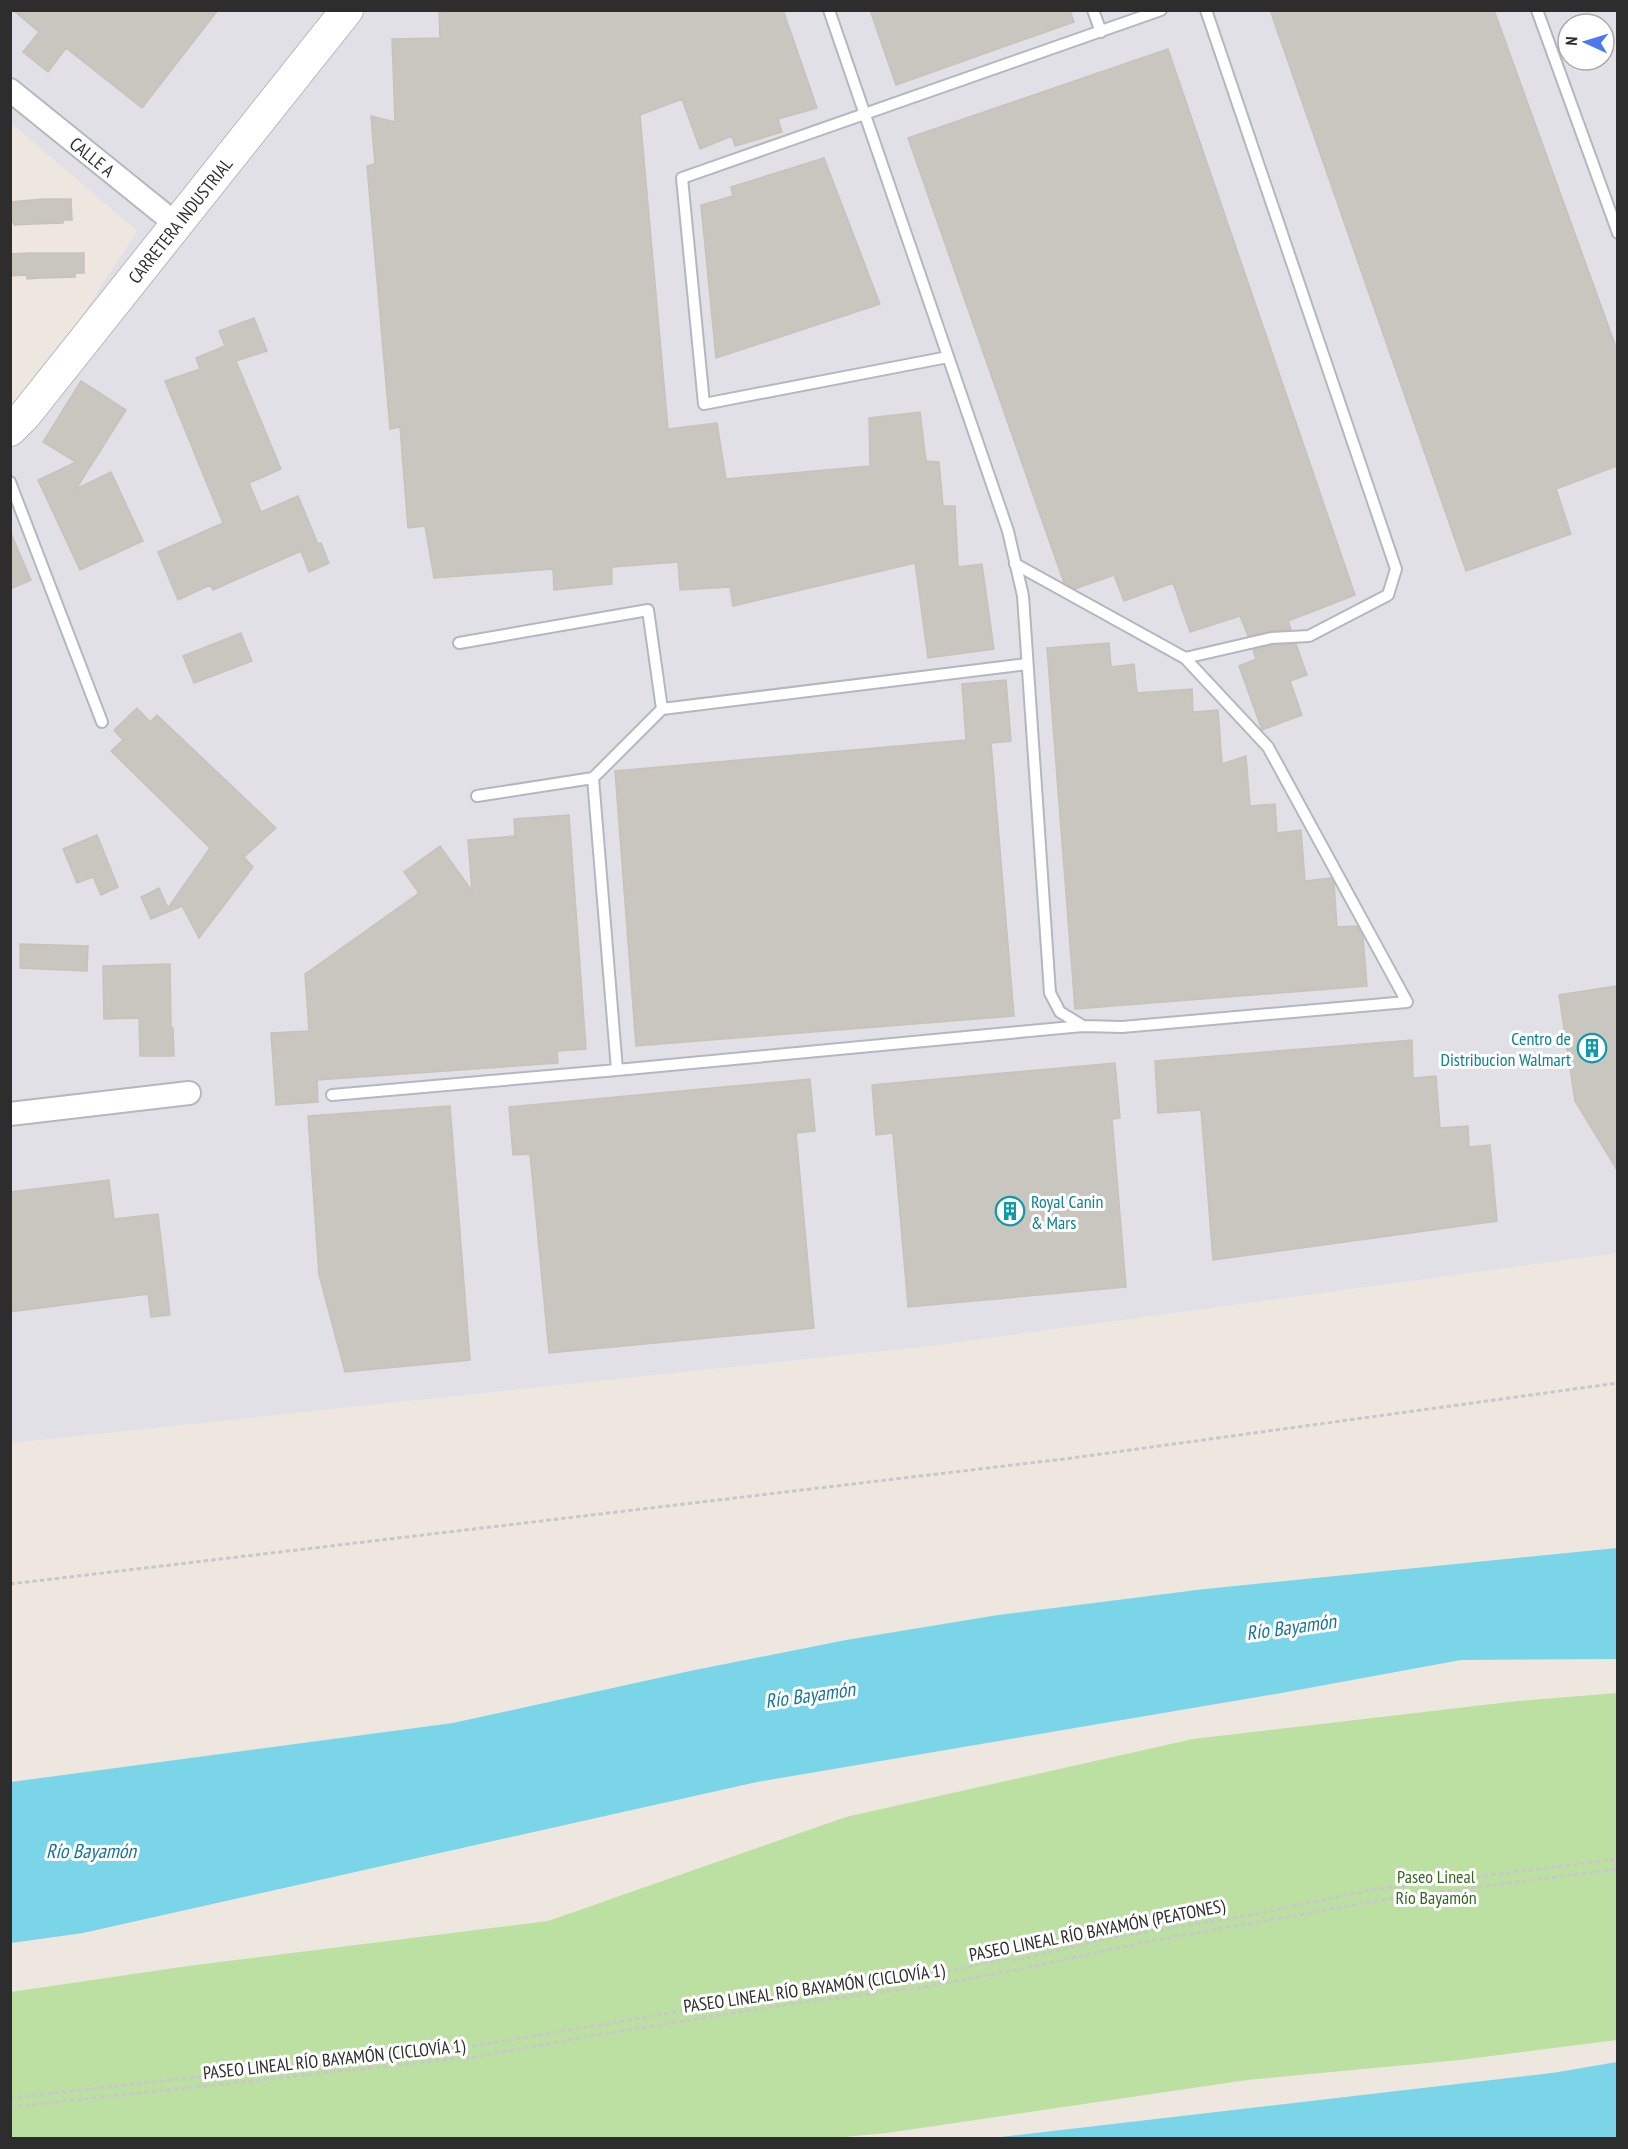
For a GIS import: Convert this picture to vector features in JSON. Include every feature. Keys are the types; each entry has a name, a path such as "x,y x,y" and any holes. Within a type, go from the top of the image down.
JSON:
{"street":[{"name":"CARRETERA INDUSTRIAL","path":"10,430 25,415 347,10"},
{"name":"CALLE A","path":"10,90 176,224"},
{"path":"10,1114 189,1093"}],"lane":[{"path":"829,10 1008,531 1023,596 1050,993 1060,1012 1083,1026"},
{"path":"1094,10 1101,32"},
{"path":"948,357 704,404 682,178 1161,10"},
{"path":"1185,658 1271,638 1309,636 1388,595 1396,569 1206,10"},
{"path":"1538,10 1617,233"},
{"path":"10,482 102,722"},
{"path":"332,1095 1083,1026 1122,1027 1407,1002 1268,747 1185,658 1015,564"},
{"path":"459,643 648,610 662,709"},
{"path":"477,796 593,778 662,709 1027,664"},
{"path":"593,778 617,1070"}],"path":[{"path":"10,1584 1072,1458 1617,1383"},
{"name":"PASEO LINEAL RÍO BAYAMÓN (PEATONES)","path":"10,2098 349,2060 426,2055 767,1997 942,1973 1008,1958 1016,1960 1115,1937 1251,1915 1370,1890 1617,1859"},
{"name":"PASEO LINEAL RÍO BAYAMÓN (CICLOVÍA 1)","path":"10,2107 481,2056 790,2004 922,1987 1016,1970 1145,1942 1403,1896 1617,1869"}],"shaded area":[{"path":"11,11 1617,11 1617,1253 930,1346 11,1443 10,427 137,231 11,123"}],"green space":[{"name":"Paseo Lineal Río Bayamón","path":"1617,1693 1617,2040 1460,2060 1247,2080 887,2133 833,2138 11,2138 11,1992 188,1966 548,1921 846,1817 1193,1739 1518,1701"}],"water":[{"name":"Río Bayamón","path":"1617,1548 1617,1659 1461,1660 1287,1692 757,1782 83,1933 11,1943 11,1782 453,1723 690,1671 846,1640 998,1615 1205,1589"},
{"path":"1617,2062 1617,2138 993,2138 1552,2073"}],"building":[{"path":"13,10 218,10 142,108 66,48 48,72 23,52 39,32"},
{"path":"457,10 783,10 817,108 778,119 782,132 735,146 732,136 700,149 682,99 640,115 668,429 717,423 726,479 870,466 869,418 920,412 926,461 939,462 943,506 955,506 958,567 982,564 994,649 928,658 915,563 733,606 730,587 680,590 678,562 612,567 612,584 554,590 553,569 434,578 425,526 408,528 400,427 390,429 367,166 375,164 371,116 395,122 392,39 440,38 439,12"},
{"path":"870,10 1070,10 1074,22 896,85"},
{"path":"1270,10 1494,10 1617,350 1617,466 1556,489 1571,534 1466,571"},
{"path":"1168,49 1355,595 1288,621 1291,629 1248,636 1240,616 1190,632 1173,583 1124,601 1114,575 1075,589 1064,583 908,138"},
{"path":"824,158 880,304 716,358 701,205 733,196 731,187"},
{"path":"71,199 72,220 63,220 63,223 14,225 14,222 10,223 10,202"},
{"path":"84,253 84,273 75,273 75,277 27,279 27,275 10,276 10,254"},
{"path":"254,318 267,351 236,361 281,469 249,483 261,512 298,496 318,544 321,543 329,563 309,572 301,551 213,590 210,585 178,600 158,552 223,523 165,381 200,369 196,358 225,346 219,331"},
{"path":"81,381 126,410 76,489 111,472 143,541 80,570 38,480 76,462 43,442"},
{"path":"10,531 31,580 10,589"},
{"path":"241,633 252,661 194,683 183,656"},
{"path":"1109,643 1111,667 1134,664 1137,693 1192,689 1193,712 1218,710 1222,764 1246,756 1250,806 1275,804 1277,833 1301,830 1305,881 1331,878 1334,883 1337,927 1357,926 1363,937 1367,986 1075,1009 1047,648"},
{"path":"1296,644 1307,675 1290,681 1302,715 1262,730 1239,666 1256,659 1253,650 1272,645"},
{"path":"1006,680 1011,741 991,743 1014,1016 636,1046 615,771 966,740 962,684"},
{"path":"137,708 150,722 157,715 276,828 244,857 253,867 199,938 182,906 151,919 141,897 159,888 168,908 210,848 111,751 123,740 114,730"},
{"path":"569,815 586,1049 557,1051 558,1063 317,1080 318,1102 276,1105 271,1033 309,1031 305,974 419,893 404,872 440,846 472,891 468,840 515,836 514,819"},
{"path":"97,835 118,887 101,895 93,877 77,883 63,849"},
{"path":"20,944 88,946 87,971 20,968"},
{"path":"170,964 174,1056 140,1056 139,1018 104,1019 103,966"},
{"name":"Centro de Distribucion Walmart","path":"1617,986 1617,1170 1575,1101 1559,995"},
{"path":"1412,1040 1413,1078 1436,1076 1440,1128 1468,1126 1469,1147 1490,1145 1497,1221 1213,1260 1201,1110 1158,1113 1155,1061"},
{"name":"Royal Canin & Mars","path":"1115,1063 1120,1118 1112,1119 1126,1287 908,1307 893,1133 876,1135 872,1085"},
{"path":"810,1079 815,1131 796,1133 814,1328 549,1353 530,1154 513,1155 509,1107"},
{"path":"450,1106 470,1360 345,1372 319,1275 308,1116"},
{"path":"109,1180 114,1219 158,1214 170,1315 151,1317 148,1294 10,1312 10,1192"}],"place":[{"name":"Centro de Distribucion Walmart","path":"1592,1048"},
{"name":"Royal Canin & Mars","path":"1010,1211"}]}
